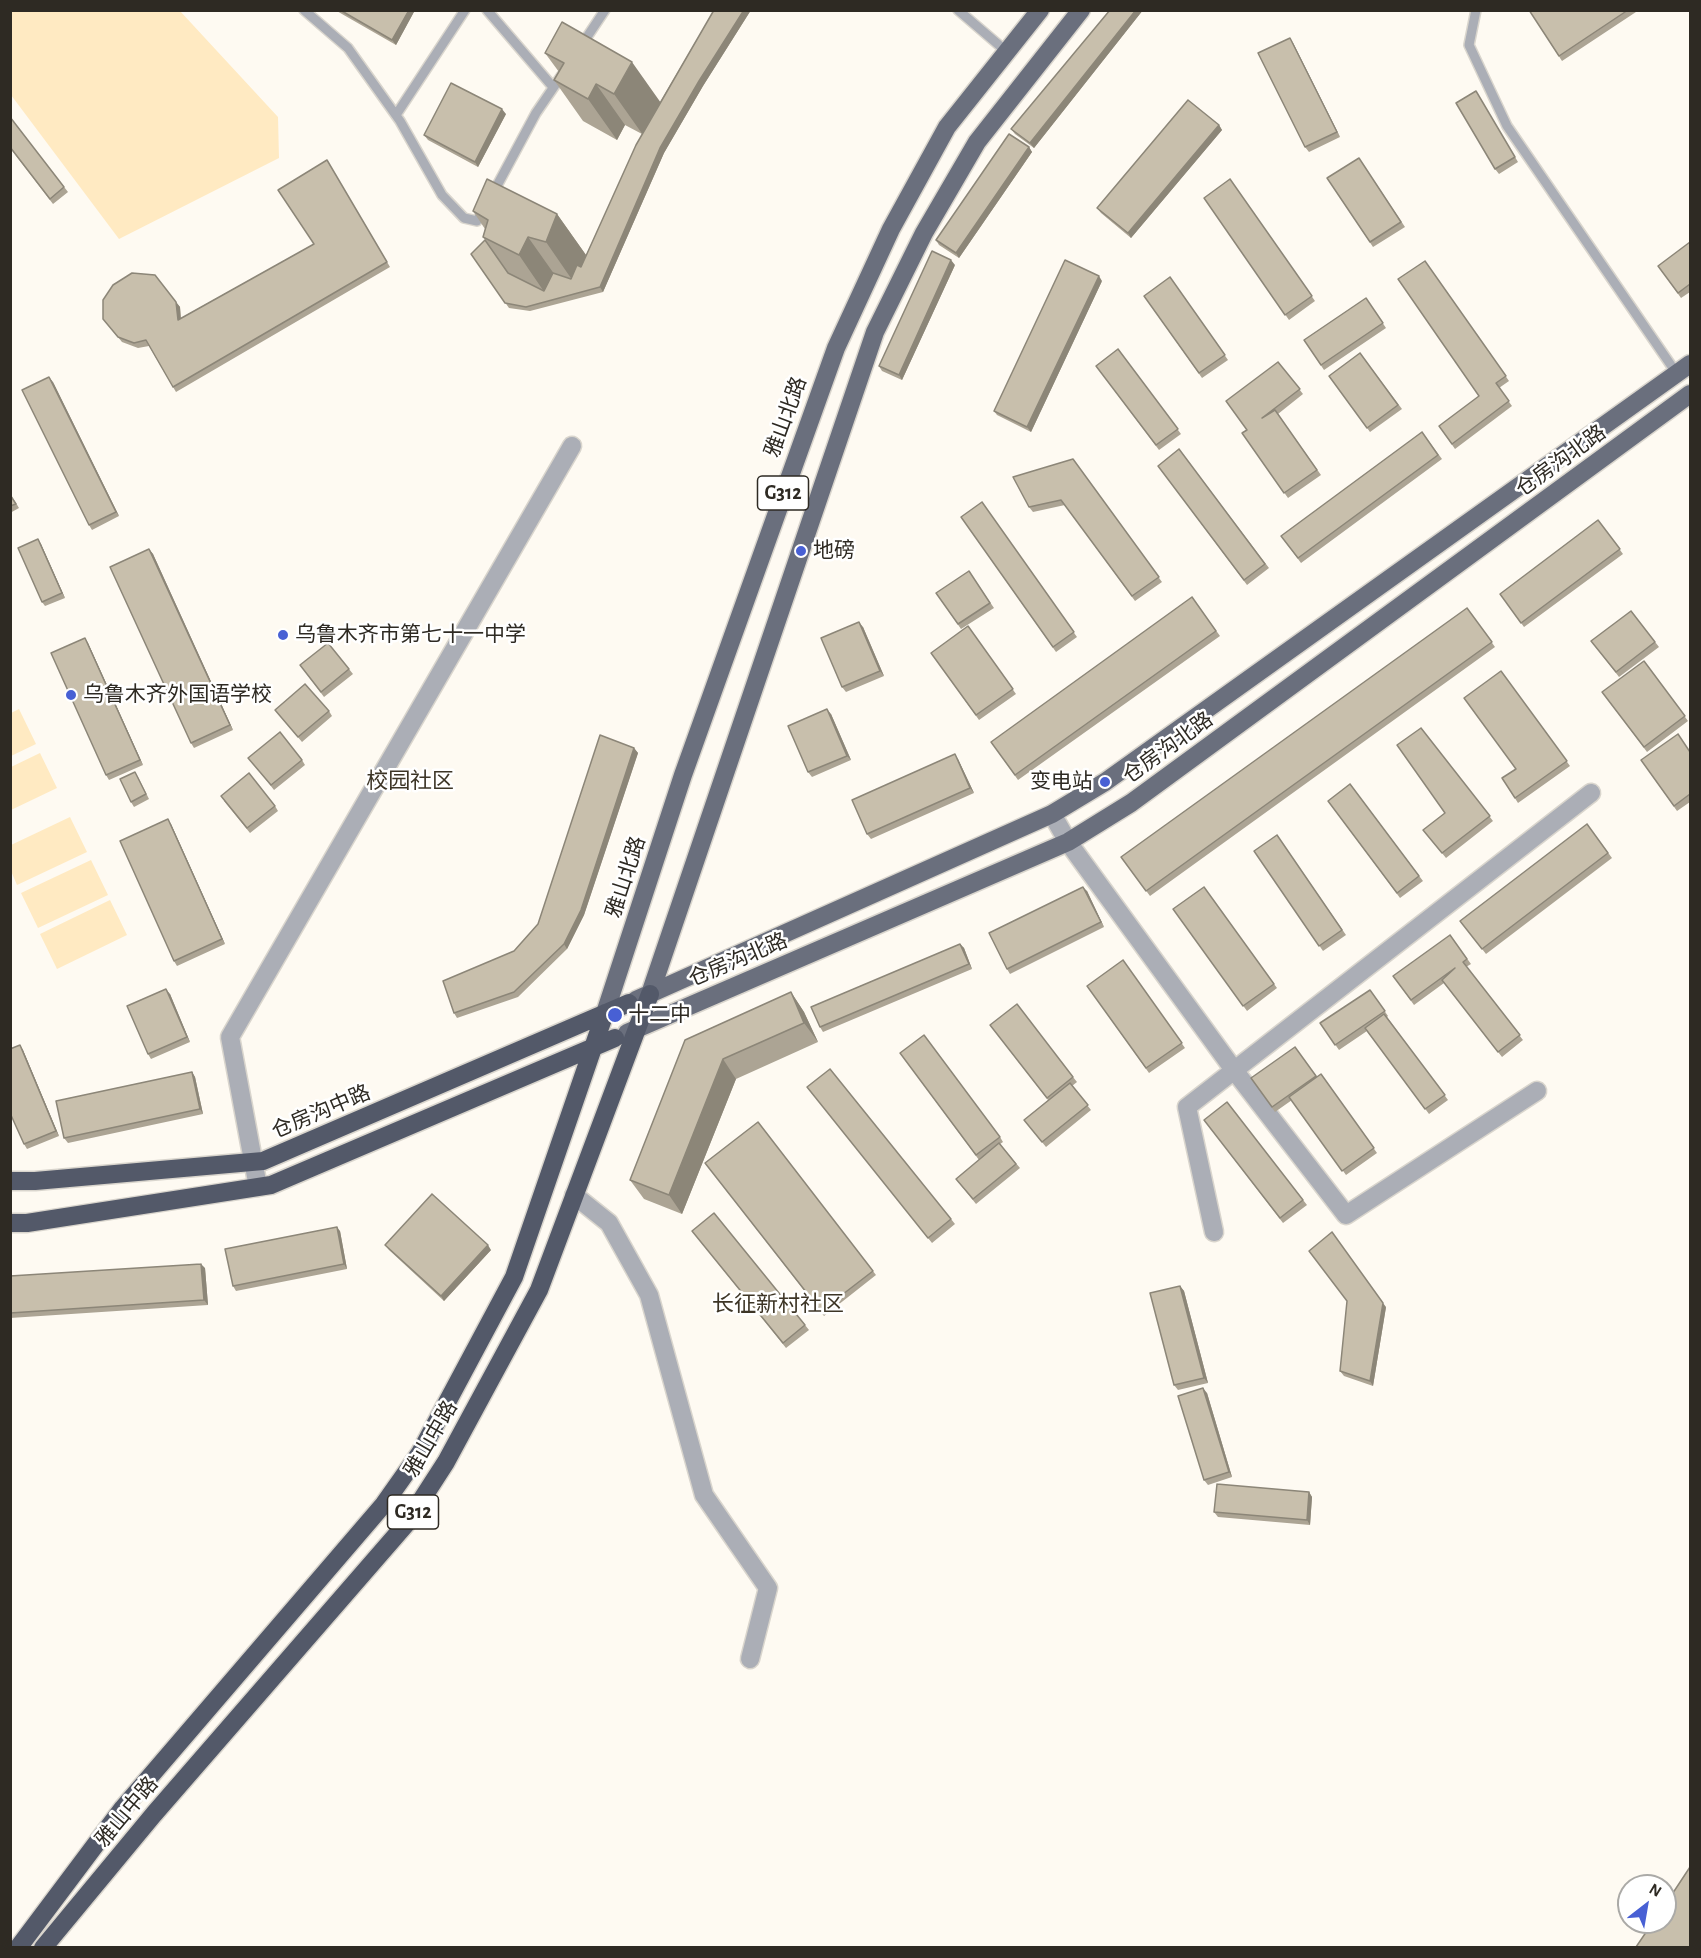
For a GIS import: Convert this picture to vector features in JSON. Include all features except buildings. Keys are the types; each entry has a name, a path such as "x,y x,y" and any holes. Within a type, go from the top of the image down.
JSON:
{"highway":[{"name":"雅山中路","path":"43,1947 406,1524 446,1462 539,1290 650,994"},
{"name":"仓房沟中路","path":"10,1181 254,1163 629,1003"},
{"name":"雅山中路","path":"18,1947 123,1808 384,1504 420,1453 514,1277 605,1013"},
{"path":"10,1223 27,1223 271,1185 615,1038"}],"main road":[{"name":"雅山北路","path":"605,1013 683,775 836,348 891,229 947,127 1040,10"},
{"name":"G312","path":"650,994 875,332 924,233 977,142 1081,10"},
{"name":"仓房沟北路","path":"629,1003 1052,814 1105,782 1684,369"},
{"name":"仓房沟北路","path":"615,1038 1068,842 1131,803 1690,394"}],"street":[{"path":"258,1188 230,1037 572,446"},
{"path":"1214,1232 1187,1107 1591,793"},
{"path":"1052,814 1068,842 1234,1070 1346,1215 1537,1090"},
{"path":"574,1195 609,1223 649,1295 704,1495 768,1588 750,1659"}],"lane":[{"path":"303,10 348,48 396,115 442,195 464,218 477,221 536,113 566,68"},
{"path":"396,115 465,10"},
{"path":"487,10 554,87"},
{"path":"573,58 605,10"},
{"path":"958,10 1007,52"},
{"path":"1476,10 1469,45 1507,126 1684,369"}],"shaded area":[{"path":"11,10 180,11 278,117 279,158 119,239 11,95"},
{"path":"19,709 36,744 11,756 11,713"},
{"path":"40,753 57,788 11,810 11,767"},
{"path":"70,817 87,852 17,885 11,871 11,845"},
{"path":"91,860 108,895 38,928 21,893"},
{"path":"110,900 127,935 57,969 40,934"}],"place":[{"name":"地磅","path":"801,551"},
{"name":"乌鲁木齐市第七十一中学","path":"283,635"},
{"name":"乌鲁木齐外国语学校","path":"71,695"},
{"name":"变电站","path":"1105,782"},
{"name":"十二中","path":"615,1015"}],"district":[{"name":"校园社区","path":"410,781"},
{"name":"长征新村社区","path":"778,1304"}]}
